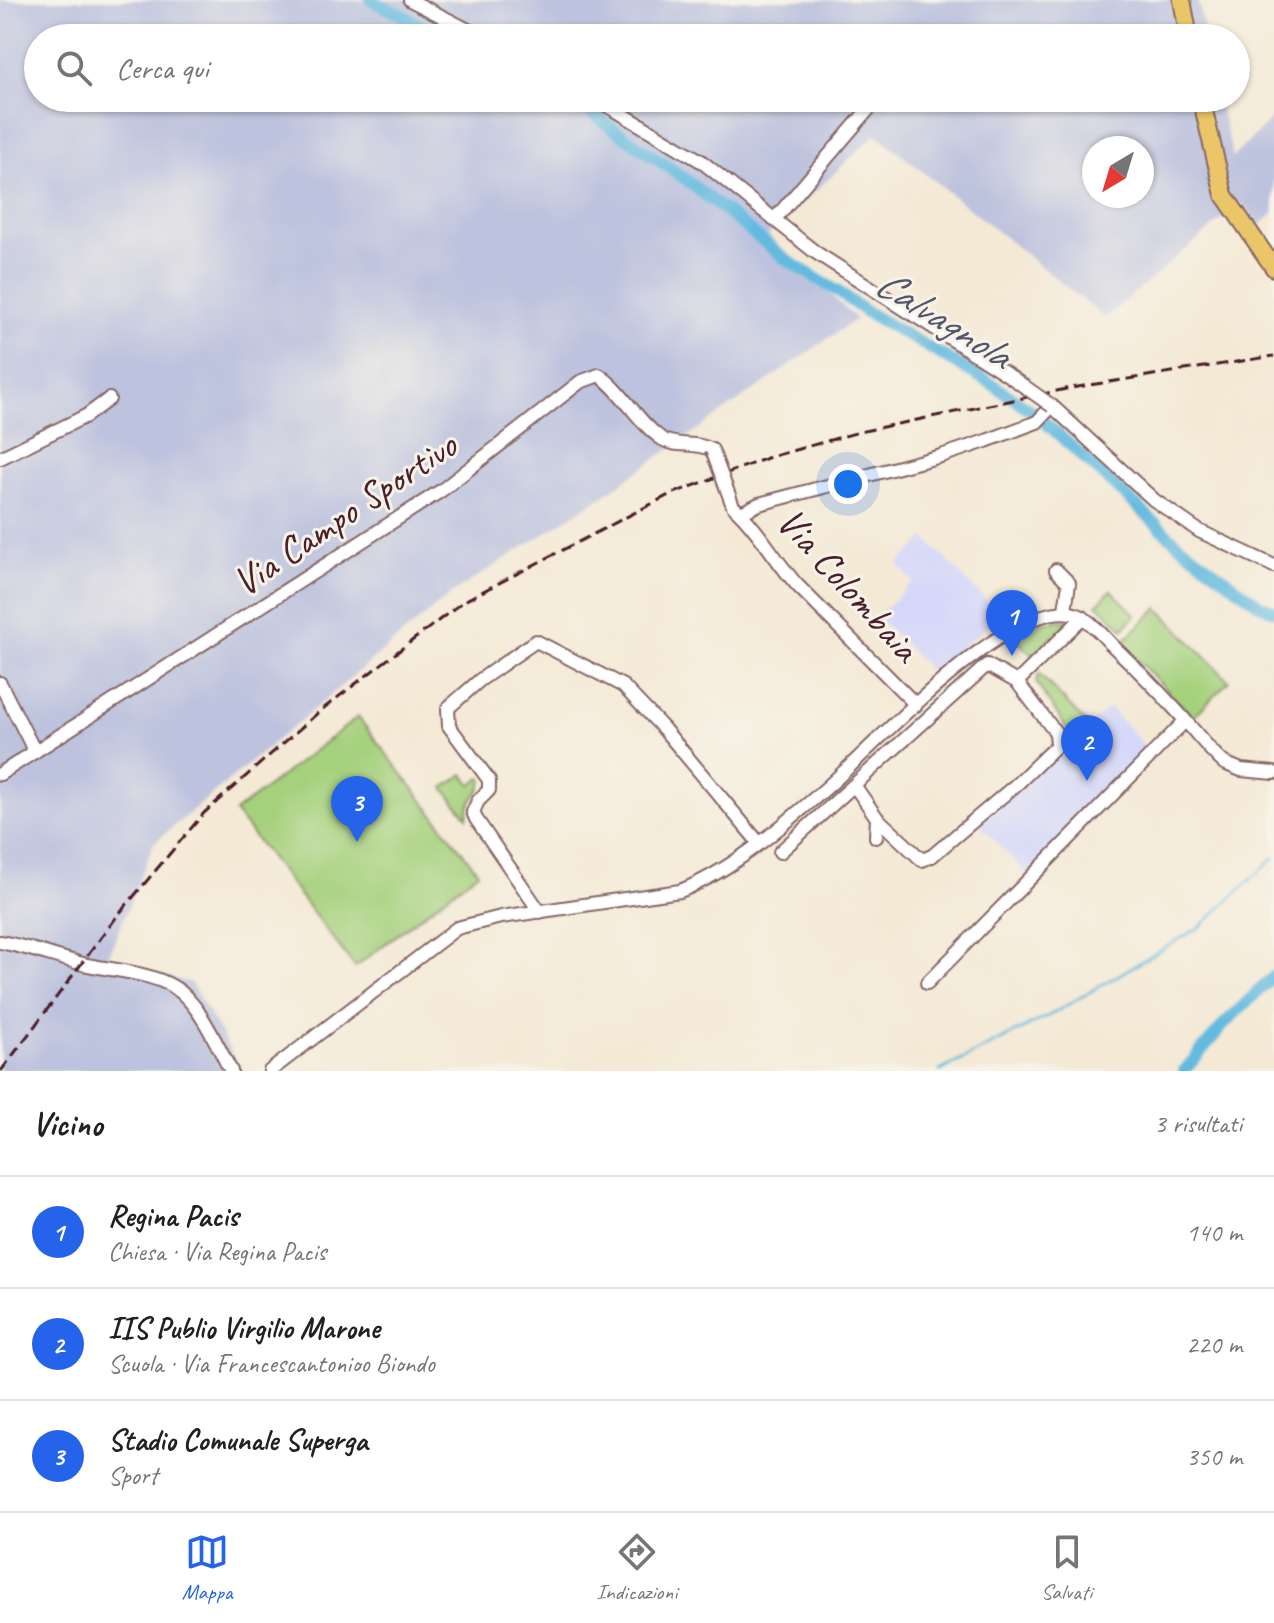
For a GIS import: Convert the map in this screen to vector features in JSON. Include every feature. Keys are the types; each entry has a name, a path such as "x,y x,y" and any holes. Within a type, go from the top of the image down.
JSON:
{"main road":[{"path":"1182,0 1186,24"},
{"path":"1204,112 1224,195 1274,268"}],"street":[{"path":"410,0 457,24"},
{"path":"619,112 701,161 815,252 1011,377 1045,414 1154,500 1199,531 1274,566"},
{"path":"774,220 866,112"},
{"name":"Via Campo Sportivo","path":"0,774 442,490 580,382 590,378 599,375 606,380 630,409 667,442 702,445 712,450 737,509"},
{"path":"0,458 86,416 109,399"},
{"path":"737,509 941,456 1045,414"},
{"name":"Via Colombaia","path":"737,509 755,526 778,557 784,571 916,705"},
{"path":"1056,570 1069,583 1065,610"},
{"path":"270,1071 457,928 680,891 702,882 759,843 823,791 953,670 1011,630 1037,617 1065,610 1083,617 1224,763 1241,770 1274,773"},
{"path":"1017,682 1083,617"},
{"path":"540,912 476,819 473,812 478,801 489,790 489,780 449,726 448,717 448,708 480,680 536,641 623,686 663,728 759,843"},
{"path":"780,852 854,785 987,665 1017,682 1056,733 1057,745 1028,773 932,856 922,860 877,818 854,785"},
{"path":"0,683 35,752"},
{"path":"927,983 1185,721"},
{"path":"876,837 877,818"},
{"path":"0,942 28,947 82,964 143,975 179,990 193,1004 231,1071"}],"shaded area":[{"path":"0,0 1198,0 1203,24 24,24 24,112 1222,112 1233,157 1274,116 1274,212 1261,225 1241,203 1105,318 876,134 768,235 856,319 601,497 451,594 154,843 107,960 191,983 243,1071 0,1071"},
{"path":"925,538 1001,615 931,672 877,616 913,582 898,564"},
{"path":"1109,707 1149,751 1028,875 980,825"}],"green space":[{"path":"1111,590 1136,615 1123,629 1097,604"},
{"path":"1158,608 1229,681 1193,717 1121,643"},
{"path":"1070,620 1032,655 1014,637 1044,622"},
{"path":"1039,674 1087,724 1073,738 1036,682"},
{"path":"358,717 478,872 355,967 235,812"},
{"path":"463,774 472,785 481,778 483,781 467,817 444,788"}],"waterway":[{"name":"Calvagnola","path":"371,0 420,24"},
{"name":"Calvagnola","path":"590,112 685,179 785,259 863,310 992,384 1035,413 1177,543 1260,605 1274,611"},
{"path":"940,1071 1054,1013 1200,927 1274,858"},
{"path":"1184,1071 1226,1022 1274,976"}],"railway":[{"path":"1,1071 118,915 204,813 320,711 464,601 669,495 770,457 859,432 1071,388 1274,356"}],"place":[{"name":"Regina Pacis","path":"1012,656"},
{"name":"IIS Publio Virgilio Marone","path":"1087,781"},
{"name":"Stadio Comunale Superga","path":"357,842"}]}
